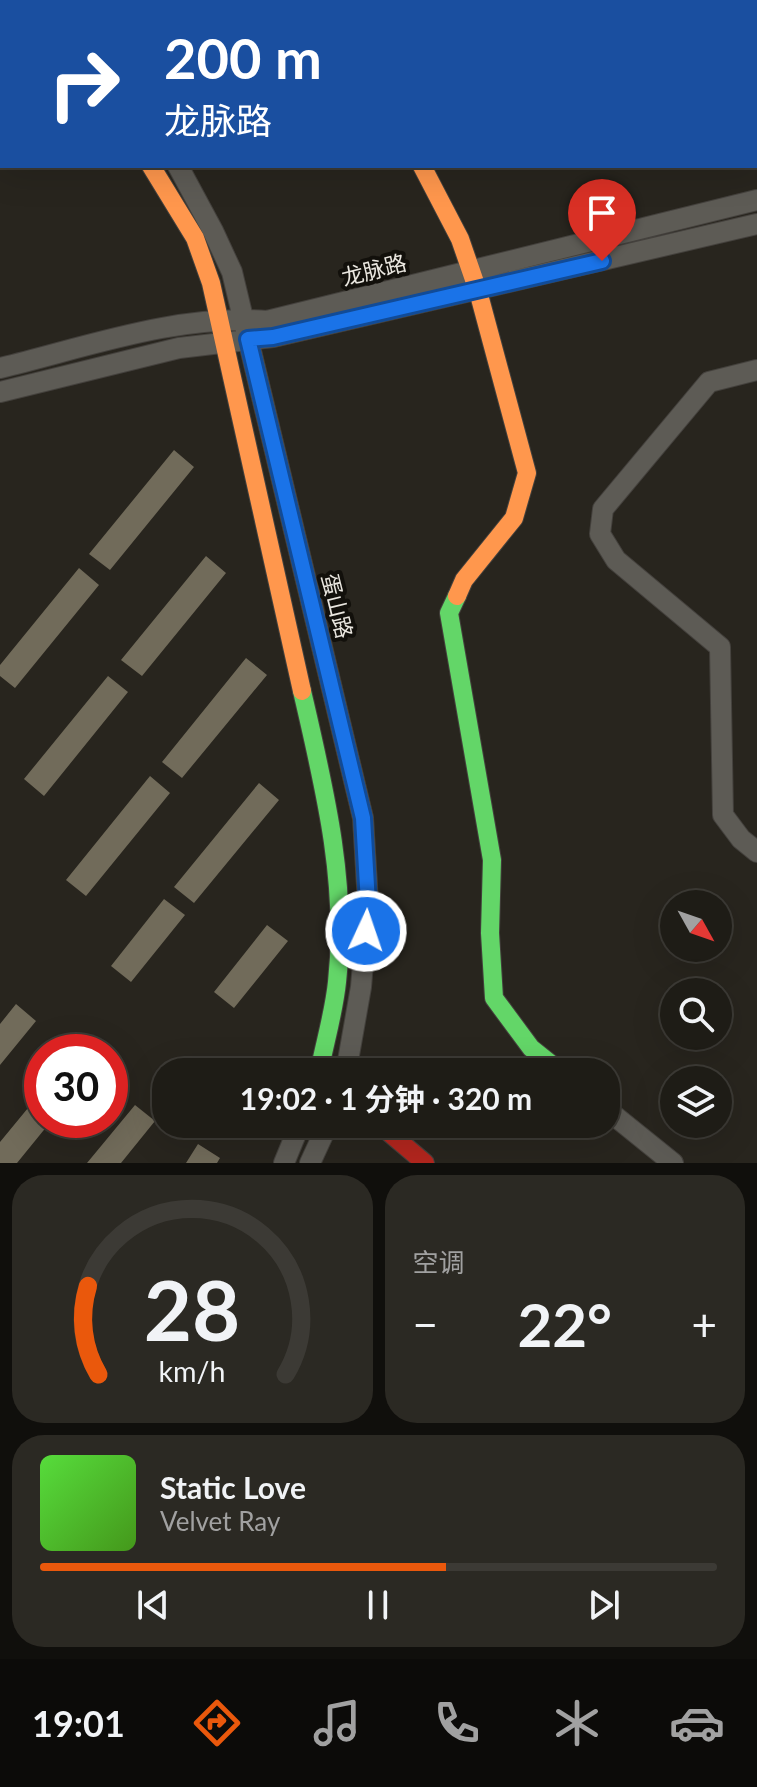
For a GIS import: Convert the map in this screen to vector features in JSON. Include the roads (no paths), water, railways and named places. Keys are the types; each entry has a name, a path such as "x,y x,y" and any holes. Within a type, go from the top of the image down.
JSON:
{"street":[{"path":"152,168 195,238 211,283 330,814 339,902 337,982 322,1058"},
{"name":"蛋山路","path":"179,168 232,272 363,818 368,903 361,987 348,1058"},
{"path":"423,168 460,239 478,291 527,473 514,518 464,580 449,613 492,860 490,933 494,998 531,1048 544,1058"},
{"name":"龙脉路","path":"0,392 179,348 221,332 245,329 757,200"},
{"name":"龙脉路","path":"245,329 273,337 757,224"},
{"name":"龙脉路","path":"0,368 170,326 221,332"},
{"path":"757,370 709,382 603,509 600,534 616,560 720,647 723,815 741,839 757,852"},
{"path":"620,1120 673,1163"},
{"path":"284,1163 294,1138"},
{"path":"310,1163 322,1138"},
{"path":"396,1138 425,1163"}]}
